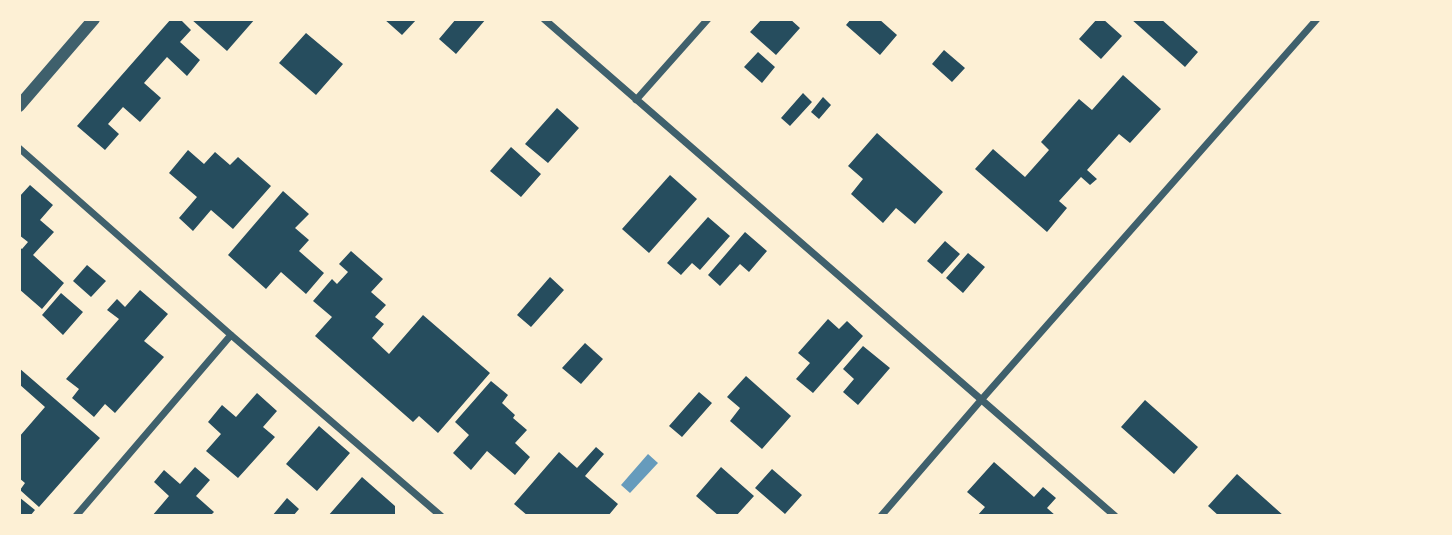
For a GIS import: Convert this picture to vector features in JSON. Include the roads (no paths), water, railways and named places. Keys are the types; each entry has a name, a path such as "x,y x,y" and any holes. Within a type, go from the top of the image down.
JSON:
{"street":[{"path":"19,106 93,19"},
{"path":"544,19 1115,516"},
{"path":"636,100 708,19"},
{"path":"881,516 1318,19"},
{"path":"19,148 441,516"},
{"path":"76,516 231,335"}],"water":[{"path":"648,454 658,463 630,493 621,485"}]}
